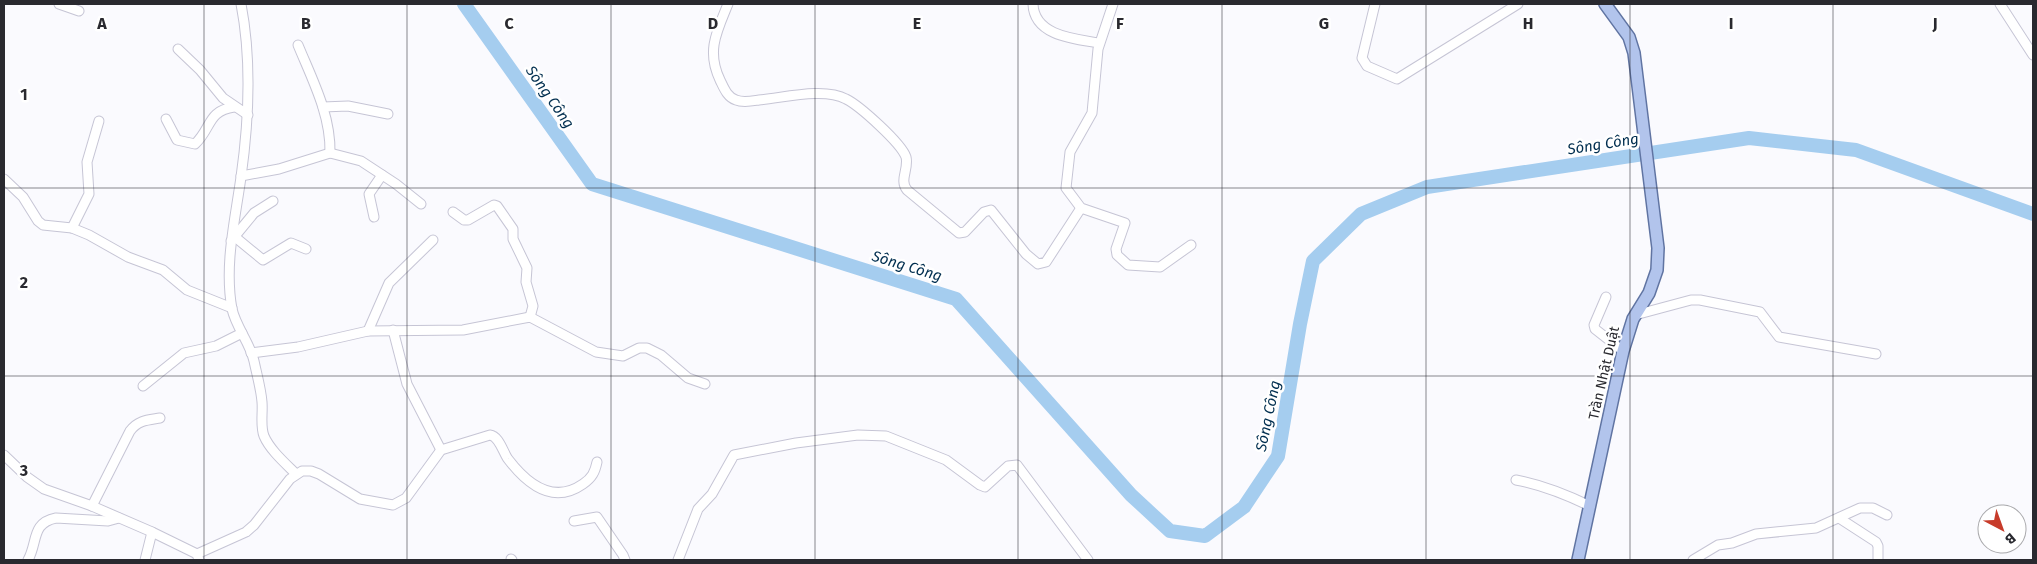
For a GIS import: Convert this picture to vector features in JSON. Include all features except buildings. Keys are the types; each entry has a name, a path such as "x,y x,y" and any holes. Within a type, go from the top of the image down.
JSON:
{"main road":[{"name":"Trần Nhật Duật","path":"1578,560 1623,351 1634,316 1649,294 1657,270 1658,248 1634,53 1629,37 1605,4"}],"street":[{"path":"59,4 79,11"},
{"path":"241,4 246,38 248,115 229,267 232,308 251,353 262,403 262,428 264,436 268,444 296,474"},
{"path":"728,4 713,46 716,72 730,96 742,102 808,94 833,95 846,99 889,135 905,154 906,164 903,183 907,190 959,233 965,232 984,212 991,210 1026,254 1038,264 1046,262 1081,208"},
{"path":"1033,4 1037,19 1053,33 1099,43"},
{"path":"1113,4 1099,43 1092,113 1073,146 1068,159 1066,188 1081,208 1125,223 1116,249 1117,255 1128,265 1160,268 1191,245"},
{"path":"1375,4 1362,58 1367,66 1397,79 1518,4"},
{"path":"2000,4 2033,55"},
{"path":"298,45 323,107 330,140 330,153"},
{"path":"178,49 234,107 248,115"},
{"path":"323,107 348,106 388,114"},
{"path":"166,119 176,140 195,144 202,138 213,115 225,108 234,107"},
{"path":"72,228 89,194 87,162 99,120"},
{"path":"241,176 279,169 330,153 361,160 421,204"},
{"path":"374,217 369,194 382,174"},
{"path":"4,179 23,197 38,221 43,225 72,228 89,235 128,258 163,270 187,290 232,308"},
{"path":"233,239 254,213 273,201"},
{"path":"453,212 464,220 468,220 494,205 497,206 513,229 513,239 527,268 526,282 533,306 530,317"},
{"path":"233,239 263,260 290,243 306,249"},
{"path":"368,331 389,283 433,240"},
{"path":"1606,297 1594,325 1596,329 1623,351"},
{"path":"1634,316 1691,300 1700,300 1760,312 1779,337 1876,354"},
{"path":"251,353 298,347 368,331 463,330 530,317 596,352 623,356 639,348 647,348 661,355 688,378 704,384"},
{"path":"393,330 407,384 441,450"},
{"path":"143,386 184,353 216,346 242,333"},
{"path":"92,506 130,431 142,420 160,418"},
{"path":"4,455 35,484 152,532 198,557 246,532 296,474 311,471 360,499 393,504 406,498 441,450 493,435 508,459 521,474 542,490 556,493 571,491 588,481 594,474 597,462"},
{"path":"678,560 698,509 712,494 734,455 796,443 858,435 886,436 946,460 985,487 1008,466 1017,465 1088,560"},
{"path":"1516,480 1543,485 1590,506"},
{"path":"1693,560 1713,547 1737,542 1751,535 1816,528 1860,508 1873,508 1887,515"},
{"path":"574,521 597,517 625,560"},
{"path":"28,560 39,527 49,519 108,521 119,518"},
{"path":"1840,518 1876,542 1878,546 1878,560"},
{"path":"145,560 152,532"}],"waterway":[{"name":"Sông Công","path":"464,4 592,184 956,299 1131,495 1170,531 1205,536 1244,507 1278,456 1300,324 1313,261 1361,214 1427,187 1749,138 1856,150 2033,214"}]}
